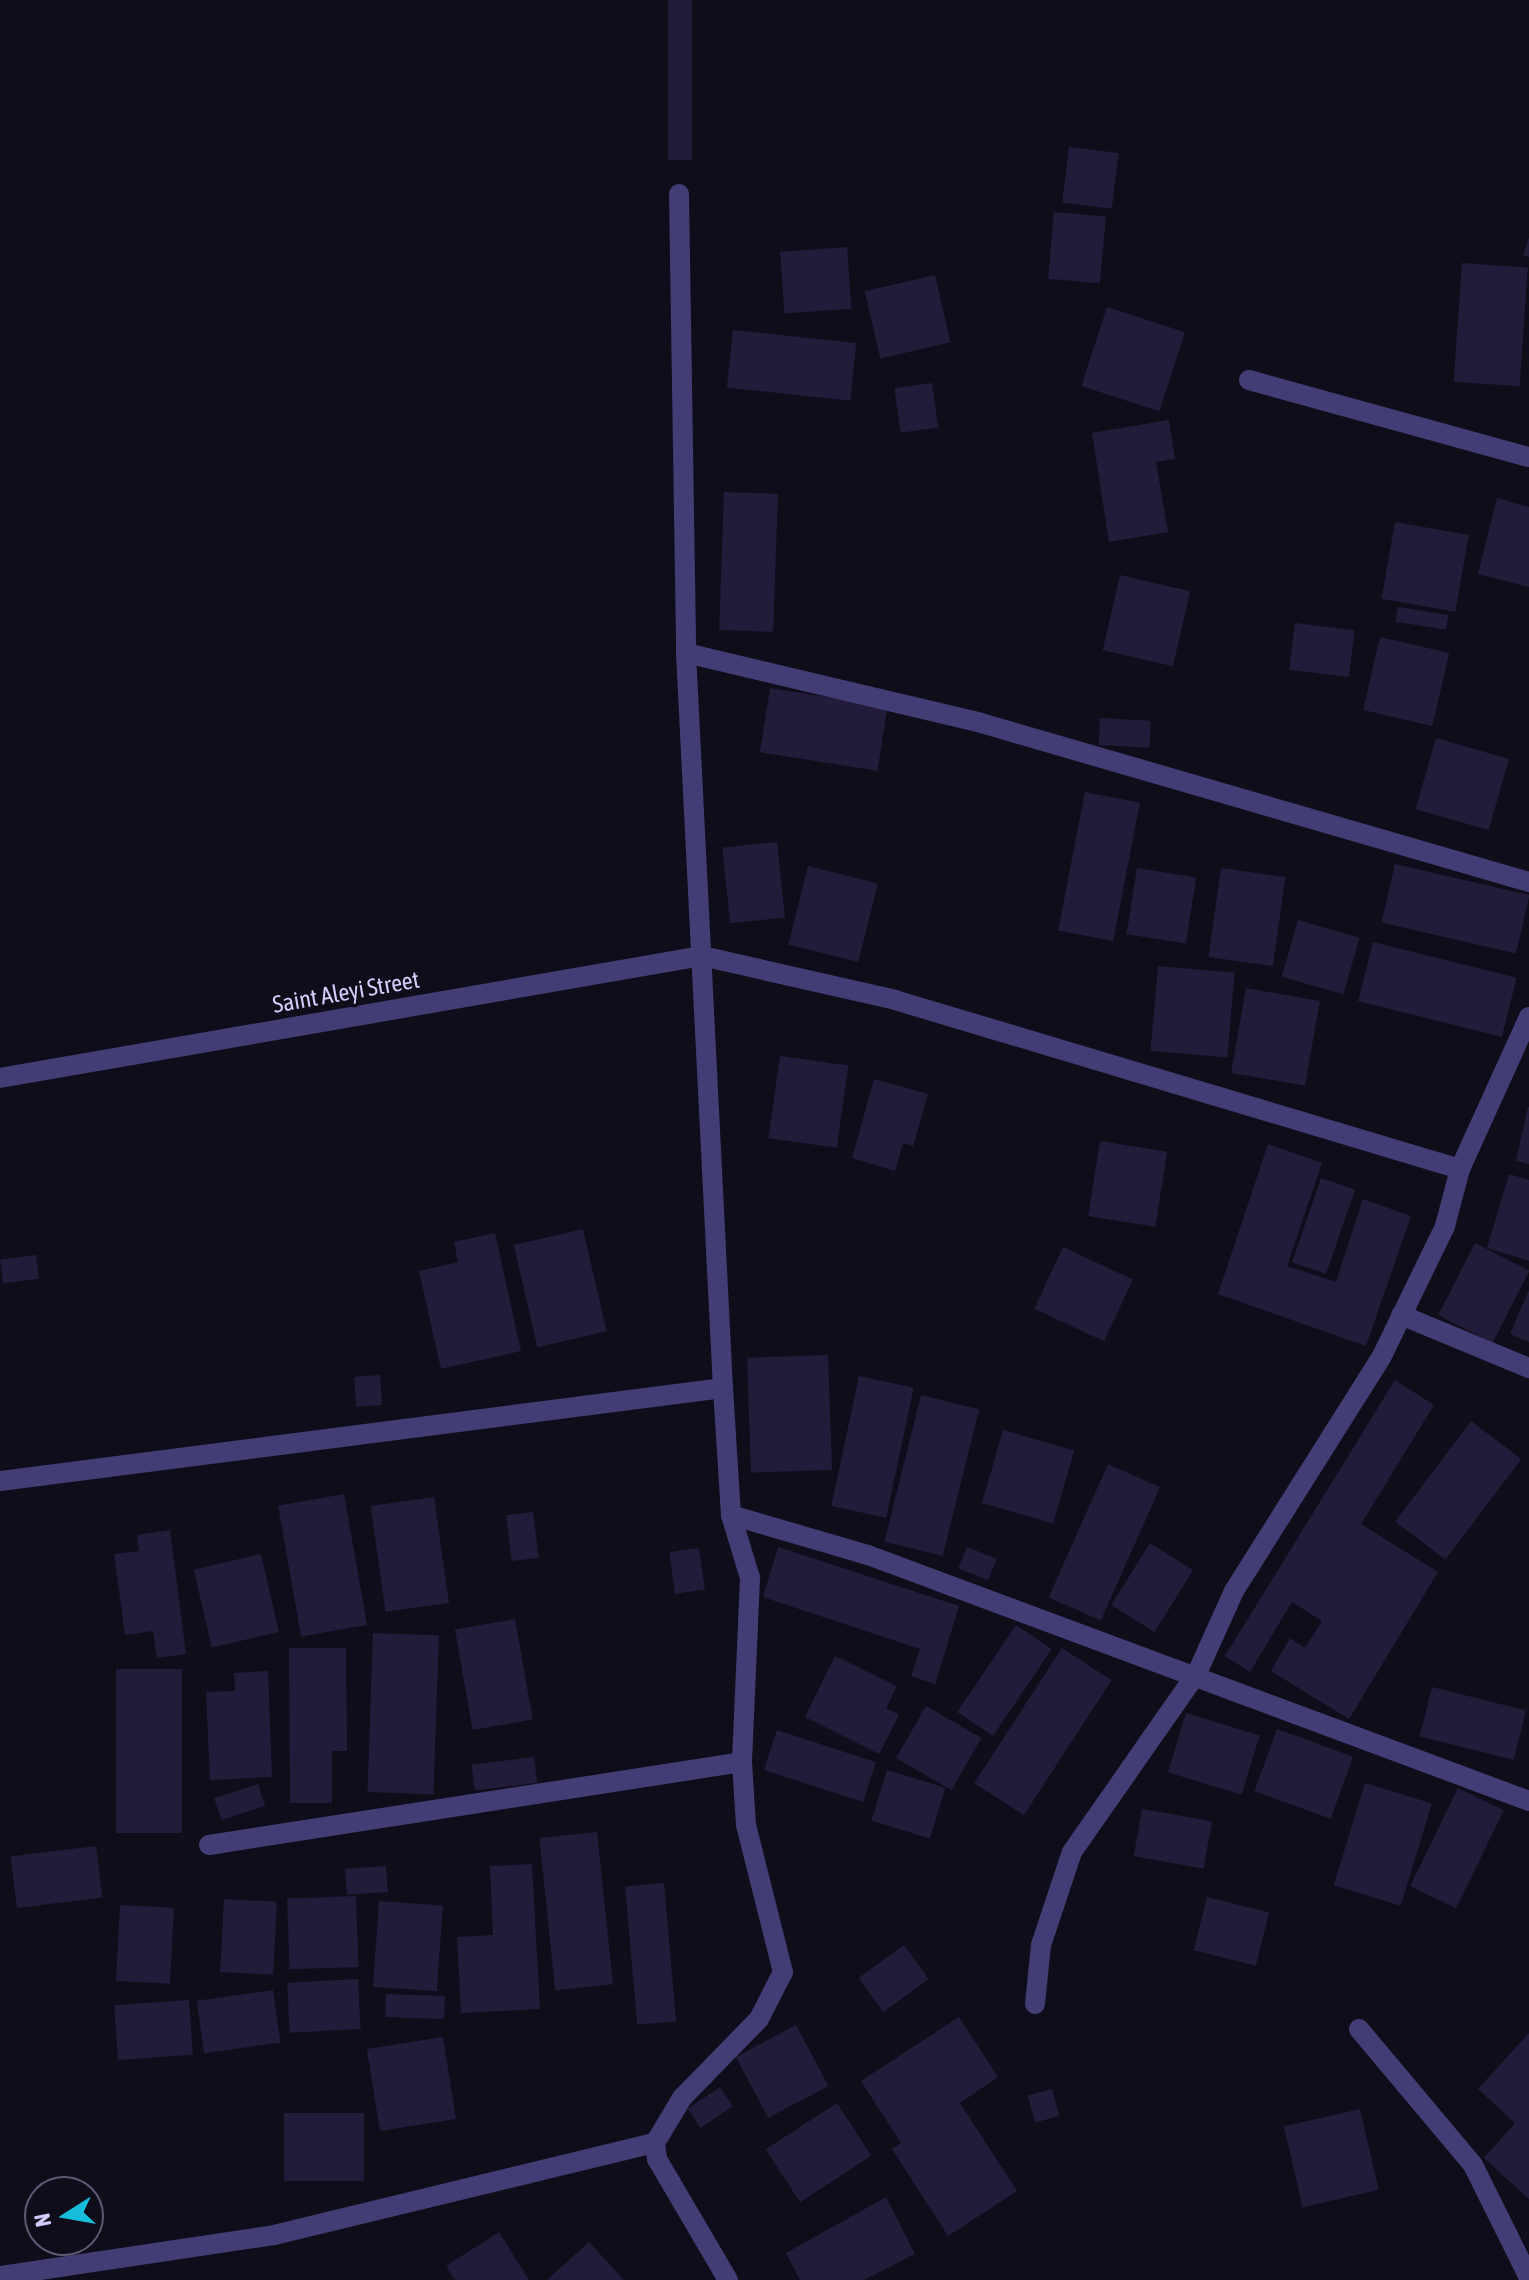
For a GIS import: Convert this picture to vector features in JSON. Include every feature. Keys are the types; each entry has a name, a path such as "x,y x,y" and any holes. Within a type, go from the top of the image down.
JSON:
{"street":[{"path":"679,194 686,653 723,1388 731,1515 750,1578 742,1762 746,1825 783,1972 759,2019 682,2098 655,2143 657,2159 728,2280"},
{"path":"1249,380 1529,457"},
{"path":"686,653 981,723 1529,882"},
{"path":"702,956 895,1000 1460,1169"},
{"name":"Saint Aleyi Street","path":"0,1078 702,956"},
{"path":"1035,2004 1041,1945 1072,1852 1197,1673 1234,1591 1381,1358 1445,1226 1460,1169 1529,1017"},
{"path":"1401,1315 1529,1368"},
{"path":"0,1481 723,1388"},
{"path":"731,1515 868,1555 1526,1793"},
{"path":"209,1845 742,1762"},
{"path":"1359,2029 1473,2165 1529,2278"},
{"path":"0,2276 274,2235 655,2143"}],"building":[{"path":"668,0 692,0 692,160 668,160"},
{"path":"1069,147 1119,153 1112,209 1062,203"},
{"path":"1054,212 1106,217 1100,283 1048,279"},
{"path":"1529,237 1529,257 1523,255"},
{"path":"847,247 851,309 784,314 780,252"},
{"path":"1462,263 1528,268 1520,386 1454,382"},
{"path":"935,275 951,342 880,358 865,291"},
{"path":"1107,307 1185,332 1159,411 1081,386"},
{"path":"733,330 856,343 850,401 727,388"},
{"path":"932,383 938,428 901,433 894,388"},
{"path":"1169,420 1175,459 1156,462 1168,532 1109,542 1092,433"},
{"path":"724,492 778,494 773,632 719,630"},
{"path":"1497,498 1529,507 1529,587 1478,574"},
{"path":"1395,522 1469,535 1455,612 1381,599"},
{"path":"1120,575 1190,591 1173,666 1103,650"},
{"path":"1398,607 1448,615 1446,630 1396,622"},
{"path":"1295,623 1355,630 1349,677 1289,670"},
{"path":"1380,637 1449,653 1432,726 1363,710"},
{"path":"770,688 888,707 877,771 760,752"},
{"path":"1100,718 1151,721 1150,748 1099,745"},
{"path":"1436,738 1509,759 1489,830 1416,809"},
{"path":"1085,792 1140,803 1113,941 1058,930"},
{"path":"777,842 785,918 730,923 722,848"},
{"path":"1395,864 1529,895 1516,954 1382,922"},
{"path":"808,866 878,883 858,962 788,945"},
{"path":"1137,868 1196,877 1186,944 1127,934"},
{"path":"1221,868 1285,877 1273,966 1208,957"},
{"path":"1298,920 1360,938 1343,994 1282,977"},
{"path":"1373,942 1517,978 1502,1037 1358,1001"},
{"path":"1158,966 1235,973 1227,1057 1151,1051"},
{"path":"1246,988 1320,1001 1305,1086 1231,1073"},
{"path":"780,1056 848,1066 837,1148 768,1138"},
{"path":"874,1079 928,1094 913,1146 903,1143 895,1171 852,1158"},
{"path":"1529,1107 1529,1164 1516,1161"},
{"path":"1100,1141 1167,1152 1155,1227 1088,1216"},
{"path":"1268,1144 1322,1163 1287,1266 1336,1282 1363,1199 1411,1216 1366,1346 1218,1294"},
{"path":"1509,1174 1529,1180 1529,1261 1487,1248"},
{"path":"1321,1178 1355,1190 1326,1274 1292,1262"},
{"path":"583,1229 607,1331 537,1347 514,1245"},
{"path":"495,1233 521,1351 441,1369 419,1271 458,1262 454,1242"},
{"path":"1475,1243 1529,1271 1493,1343 1438,1315"},
{"path":"1063,1247 1133,1280 1104,1341 1034,1309"},
{"path":"36,1255 39,1279 3,1283 0,1259"},
{"path":"1529,1290 1529,1342 1510,1334"},
{"path":"828,1355 832,1470 751,1473 747,1358"},
{"path":"380,1375 382,1405 356,1407 354,1377"},
{"path":"859,1376 914,1388 886,1518 831,1506"},
{"path":"1395,1380 1434,1405 1361,1524 1438,1572 1349,1719 1271,1671 1290,1638 1305,1648 1322,1621 1292,1602 1250,1672 1225,1656"},
{"path":"921,1395 979,1410 943,1556 884,1542"},
{"path":"1471,1421 1521,1459 1445,1560 1395,1522"},
{"path":"1003,1430 1074,1450 1053,1523 982,1503"},
{"path":"1108,1464 1160,1487 1101,1621 1049,1597"},
{"path":"344,1494 367,1625 301,1637 278,1506"},
{"path":"434,1497 449,1603 386,1612 371,1506"},
{"path":"533,1512 539,1558 512,1561 506,1515"},
{"path":"170,1530 186,1654 157,1658 153,1631 125,1635 114,1554 139,1551 137,1535"},
{"path":"1150,1543 1193,1570 1155,1632 1111,1605"},
{"path":"778,1547 959,1606 935,1684 911,1676 920,1649 763,1597"},
{"path":"967,1547 997,1559 988,1580 958,1568"},
{"path":"699,1548 705,1590 675,1594 669,1552"},
{"path":"261,1554 279,1632 212,1647 194,1570"},
{"path":"515,1619 533,1719 473,1730 455,1630"},
{"path":"1016,1625 1052,1649 993,1736 957,1712"},
{"path":"373,1633 439,1635 433,1794 367,1792"},
{"path":"289,1648 346,1648 347,1751 332,1751 332,1803 290,1803"},
{"path":"1062,1648 1111,1680 1024,1815 974,1783"},
{"path":"835,1656 897,1686 886,1708 899,1715 879,1754 805,1717"},
{"path":"116,1669 182,1669 182,1833 116,1833"},
{"path":"268,1671 272,1777 210,1780 206,1692 235,1691 234,1673"},
{"path":"1432,1687 1526,1710 1514,1760 1420,1736"},
{"path":"926,1706 981,1738 951,1790 896,1758"},
{"path":"1186,1713 1260,1736 1242,1795 1168,1772"},
{"path":"1277,1729 1353,1757 1331,1819 1254,1791"},
{"path":"777,1730 876,1762 863,1802 764,1770"},
{"path":"534,1757 537,1783 475,1790 471,1765"},
{"path":"887,1770 945,1788 930,1839 872,1821"},
{"path":"1365,1783 1432,1803 1401,1906 1334,1885"},
{"path":"258,1784 265,1806 221,1820 214,1798"},
{"path":"1458,1788 1504,1810 1456,1908 1410,1886"},
{"path":"1142,1809 1212,1821 1204,1869 1134,1856"},
{"path":"597,1832 613,1984 555,1990 539,1838"},
{"path":"96,1846 102,1898 17,1908 11,1856"},
{"path":"532,1864 540,2009 461,2013 457,1937 493,1935 490,1866"},
{"path":"386,1866 388,1892 347,1895 345,1869"},
{"path":"664,1883 676,2021 637,2025 625,1886"},
{"path":"356,1896 358,1967 290,1969 287,1898"},
{"path":"1207,1897 1269,1912 1256,1966 1194,1950"},
{"path":"224,1899 277,1902 273,1975 220,1972"},
{"path":"379,1901 443,1905 437,1991 373,1987"},
{"path":"120,1905 174,1908 170,1984 116,1981"},
{"path":"904,1945 929,1979 883,2012 859,1978"},
{"path":"358,1979 361,2029 290,2033 287,1983"},
{"path":"273,1990 280,2042 204,2053 197,2001"},
{"path":"386,1994 445,1996 444,2019 385,2017"},
{"path":"189,2000 193,2055 118,2060 114,2005"},
{"path":"959,2017 998,2077 960,2103 1017,2191 948,2236 892,2149 901,2143 861,2081"},
{"path":"796,2025 828,2086 768,2118 736,2057"},
{"path":"1529,2033 1529,2199 1484,2158 1515,2123 1478,2089"},
{"path":"443,2037 456,2119 380,2131 367,2049"},
{"path":"720,2087 733,2106 701,2128 688,2109"},
{"path":"1052,2089 1059,2116 1035,2123 1028,2095"},
{"path":"837,2103 871,2156 800,2202 766,2149"},
{"path":"1360,2109 1379,2190 1303,2207 1284,2127"},
{"path":"284,2113 364,2113 364,2181 284,2181"},
{"path":"886,2197 915,2254 864,2280 800,2280 786,2253"},
{"path":"499,2232 529,2280 455,2280 446,2266"},
{"path":"589,2242 624,2280 547,2280"}]}
